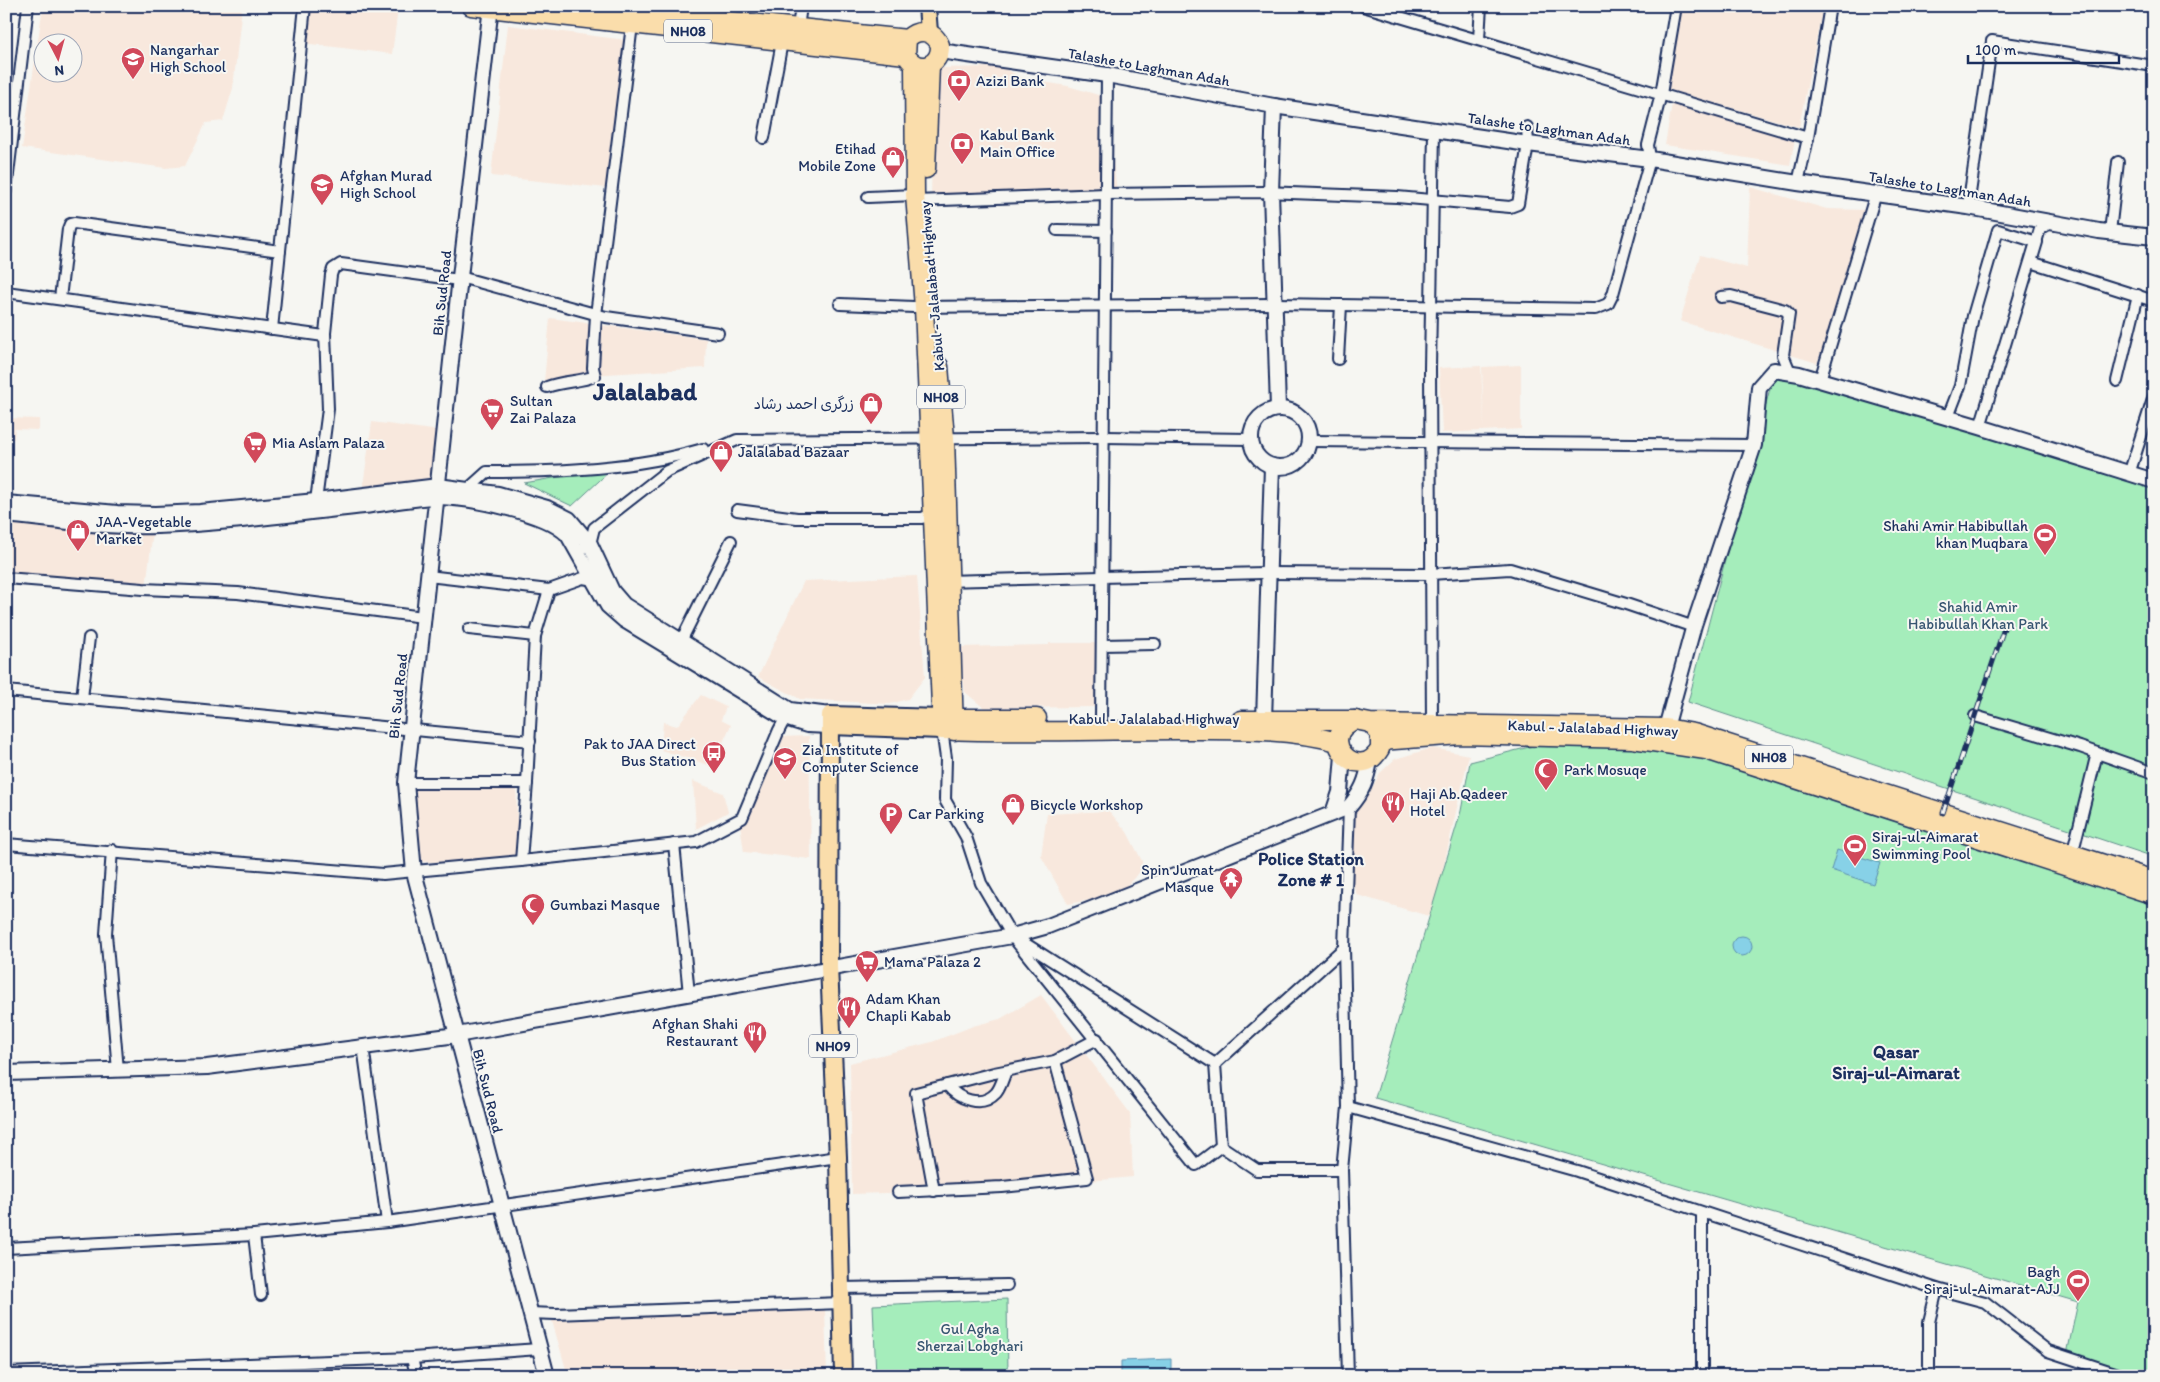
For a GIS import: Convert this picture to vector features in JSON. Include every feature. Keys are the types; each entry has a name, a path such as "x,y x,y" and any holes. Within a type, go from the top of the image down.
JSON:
{"highway":[{"name":"NH08","path":"471,6 782,42 919,55"},
{"name":"NH08","path":"584,6 798,28 919,55"},
{"name":"NH08","path":"919,55 918,32 929,32"},
{"name":"Kabul - Jalalabad Highway","path":"919,55 918,199 929,306 938,438 948,724"},
{"name":"Kabul - Jalalabad Highway","path":"938,438 934,513 943,581"},
{"name":"Kabul - Jalalabad Highway","path":"948,724 1101,719 1264,720 1666,728 1694,733 2154,880"},
{"path":"1363,722 1380,734 1381,741 1376,756 1370,760 1356,762 1340,748 1343,728 1363,722"},
{"name":"Kabul - Jalalabad Highway","path":"948,724 1286,733 1321,737 1340,748"},
{"name":"Kabul - Jalalabad Highway","path":"1381,741 1460,736 1633,739 1681,745 1715,753 2154,895"}],"main road":[{"path":"927,6 929,32"},
{"name":"Bih Sud Road","path":"491,7 406,783 414,872 500,1204 547,1376"},
{"name":"Talashe to Laghman Adah","path":"919,55 1107,75 1274,106 1528,144 1650,159 1798,183 1968,207 2110,232 2154,237"},
{"path":"1274,106 1271,192 1278,408"},
{"path":"1666,728 1694,625 1754,445 1759,387 1774,370 1799,374 1980,426 2154,481"},
{"path":"1278,408 1288,409 1297,414 1304,421 1309,431 1306,452 1299,460 1289,466 1272,466 1257,456 1250,439 1252,428 1258,418 1267,411 1278,408"},
{"path":"1264,720 1272,466"},
{"path":"6,503 117,513 155,514 467,490 498,494 560,512 577,527 594,580 608,606 624,620 787,714 830,721 948,724"},
{"path":"6,516 117,526 212,523 437,492 492,505 547,519 560,526 585,548 612,591 624,605 681,641 787,714"},
{"name":"NH09","path":"830,721 829,967 838,1157 843,1376"},
{"path":"1333,813 1340,792 1340,748"},
{"path":"6,1073 207,1067 457,1035 829,967 1012,936 1048,926 1349,807 1362,792 1368,777 1370,760"}],"street":[{"path":"6,192 28,6"},
{"path":"272,329 305,6"},
{"path":"798,28 801,6"},
{"path":"1363,6 1808,138"},
{"path":"1479,39 1481,6"},
{"path":"840,304 929,306 1341,304 1595,309 1608,304 1650,159 1648,145 1661,94 1676,6"},
{"path":"1798,183 1808,138 1830,6"},
{"path":"547,387 563,381 588,379 595,376 593,368 596,315 632,25"},
{"path":"1968,207 1992,41 2154,66"},
{"path":"764,138 782,42"},
{"path":"1101,719 1107,75"},
{"path":"868,196 918,199 1271,192 1397,197 1510,207 1518,204 1528,144 1528,127"},
{"path":"1432,723 1430,574 1434,130"},
{"path":"2110,232 2118,162"},
{"path":"1820,380 1876,193"},
{"path":"1980,426 2040,229 2052,222"},
{"path":"60,299 68,229 70,224 74,223 280,251"},
{"path":"1057,230 1106,231"},
{"path":"1948,417 1960,386 1973,316 1998,230 2036,242 2031,262"},
{"path":"2031,262 2154,301"},
{"path":"316,501 328,409 325,333 331,275 333,269 341,264 459,280 460,277 596,315 718,333"},
{"path":"6,292 324,336 325,333"},
{"path":"2116,381 2138,295"},
{"path":"1721,297 1731,296 1785,310 1789,314 1783,356 1788,366 1774,370"},
{"path":"1338,359 1341,304"},
{"path":"2129,474 2154,396"},
{"path":"467,490 487,472 544,472 654,462 737,440 1104,437 1250,439"},
{"path":"585,548 594,528 667,471 737,440"},
{"path":"1309,441 1754,445"},
{"path":"737,510 807,519 922,518 934,513"},
{"path":"681,641 731,541"},
{"path":"943,581 1102,576 1430,574 1510,569 1691,626 1694,625"},
{"path":"428,576 549,590 583,578 594,580"},
{"path":"6,578 143,589 238,593 423,616"},
{"path":"522,862 535,636 549,590"},
{"path":"469,629 535,636"},
{"path":"82,698 89,638"},
{"path":"1102,645 1154,644"},
{"path":"6,691 530,741"},
{"path":"6,844 112,850 383,874 522,862 696,842 742,818 787,714"},
{"path":"1975,716 2154,773"},
{"path":"948,724 954,739 946,758 945,800 966,837 981,883 1012,936 1097,1039 1196,1166 1222,1146"},
{"path":"2075,843 2097,754"},
{"path":"406,783 527,783"},
{"path":"1348,1376 1342,1170 1348,1106 1344,948 1349,807"},
{"path":"674,844 689,994"},
{"path":"112,850 106,934 118,1070"},
{"path":"1012,936 1214,1064"},
{"path":"1214,1064 1344,948"},
{"path":"934,1191 916,1093 1055,1061 1097,1039"},
{"path":"363,1046 387,1222"},
{"path":"898,1192 1002,1187 1087,1178 1055,1061"},
{"path":"1214,1064 1222,1146 1257,1170 1342,1170"},
{"path":"947,1085 962,1099 983,1100 995,1094 1006,1071"},
{"path":"1348,1106 1577,1171 1937,1290 1985,1302 2048,1351 2124,1376"},
{"path":"6,1248 254,1235 387,1222 494,1208 500,1204 524,1203 838,1157"},
{"path":"1702,1213 1702,1376"},
{"path":"254,1235 261,1295"},
{"path":"529,1313 556,1314 1007,1285"},
{"path":"1929,1376 1929,1322 1937,1290"},
{"path":"6,1373 412,1358 539,1349"},
{"path":"412,1358 416,1376"}],"shaded area":[{"name":"Nangarhar High School","path":"43,6 242,6 233,88 223,121 206,123 185,166 166,168 22,148 32,80 32,82 82,82 82,32 39,32"},
{"path":"306,6 377,6 398,9 392,54 302,43"},
{"path":"1681,6 1823,6 1799,127 1665,89"},
{"path":"508,25 626,40 607,188 491,176"},
{"path":"1002,67 1024,79 1068,86 1105,97 1117,191 931,198 934,68"},
{"path":"1672,104 1795,139 1790,165 1665,145"},
{"path":"1750,187 1827,209 1868,210 1841,304 1817,363 1680,321 1700,255 1747,268"},
{"path":"550,318 706,339 705,368 590,375 544,382"},
{"path":"1521,365 1521,429 1442,433 1439,368 1481,366 1484,429 1482,367"},
{"path":"6,418 39,419 39,430 15,429 14,439 6,438"},
{"path":"372,422 440,431 433,481 363,486"},
{"name":"JAA-Vegetable Market","path":"6,520 153,530 146,587 6,575"},
{"path":"917,576 925,677 908,699 890,704 800,699 758,677 804,581"},
{"path":"1049,643 1100,643 1098,707 984,708 965,692 958,647 1049,645"},
{"path":"701,695 726,707 721,720 731,725 712,766 661,750 663,722 677,726"},
{"name":"Zia Institute of Computer Science","path":"809,736 811,859 744,852 740,824 780,737"},
{"path":"1432,748 1469,755 1432,917 1357,895 1350,876 1351,817 1367,797 1380,773 1395,759"},
{"path":"693,781 723,793 728,812 696,829"},
{"path":"516,783 518,861 414,862 408,784"},
{"path":"1109,811 1127,832 1142,861 1143,869 1117,895 1068,904 1041,856 1047,814"},
{"path":"1041,995 1130,1113 1133,1177 991,1190 852,1194 850,1063 932,1042 973,1026 1000,1019"},
{"path":"825,1309 827,1376 568,1376 552,1321"}],"green space":[{"name":"Shahid Amir Habibullah Khan Park","path":"1774,373 2154,487 2154,857 1688,702"},
{"path":"613,468 572,506 524,483"},
{"path":"1553,741 1618,744 1713,758 1846,800 2154,905 2154,1376 2143,1376 2067,1354 2078,1302 1375,1098 1461,811 1470,762"},
{"name":"Gul Agha Sherzai Lobghari","path":"1007,1299 1008,1376 876,1376 873,1305"}],"water":[{"name":"Siraj-ul-Aimarat Swimming Pool","path":"1837,850 1880,863 1873,884 1831,870"},
{"path":"1742,936 1749,939 1752,946 1749,953 1742,956 1735,953 1732,946 1735,939"},
{"path":"1171,1359 1171,1376 1121,1376 1121,1361"}],"railway":[{"path":"1943,813 2005,625"}],"place":[{"name":"Nangarhar High School","path":"133,80"},
{"name":"Azizi Bank","path":"959,102"},
{"name":"Kabul Bank Main Office","path":"962,165"},
{"name":"Etihad Mobile Zone","path":"893,179"},
{"name":"Afghan Murad High School","path":"322,206"},
{"name":"زرگری احمد رشاد","path":"871,425"},
{"name":"Sultan Zai Palaza","path":"492,431"},
{"name":"Mia Aslam Palaza","path":"255,464"},
{"name":"Jalalabad Bazaar","path":"721,473"},
{"name":"JAA-Vegetable Market","path":"78,552"},
{"name":"Shahi Amir Habibullah khan Muqbara","path":"2045,556"},
{"name":"Pak to JAA Direct Bus Station","path":"714,774"},
{"name":"Zia Institute of Computer Science","path":"785,780"},
{"name":"Park Mosuqe","path":"1546,791"},
{"name":"Haji Ab.Qadeer Hotel","path":"1393,824"},
{"name":"Bicycle Workshop","path":"1013,826"},
{"name":"Car Parking","path":"891,835"},
{"name":"Siraj-ul-Aimarat Swimming Pool","path":"1855,867"},
{"name":"Spin Jumat Masque","path":"1231,900"},
{"name":"Gumbazi Masque","path":"533,926"},
{"name":"Mama Palaza 2","path":"867,983"},
{"name":"Adam Khan Chapli Kabab","path":"849,1029"},
{"name":"Afghan Shahi Restaurant","path":"755,1054"},
{"name":"Bagh Siraj-ul-Aimarat-AJJ","path":"2078,1302"}],"district":[{"name":"Jalalabad","path":"645,391"},
{"name":"Police Station Zone # 1","path":"1311,870"},
{"name":"Qasar Siraj-ul-Aimarat","path":"1896,1062"}]}
